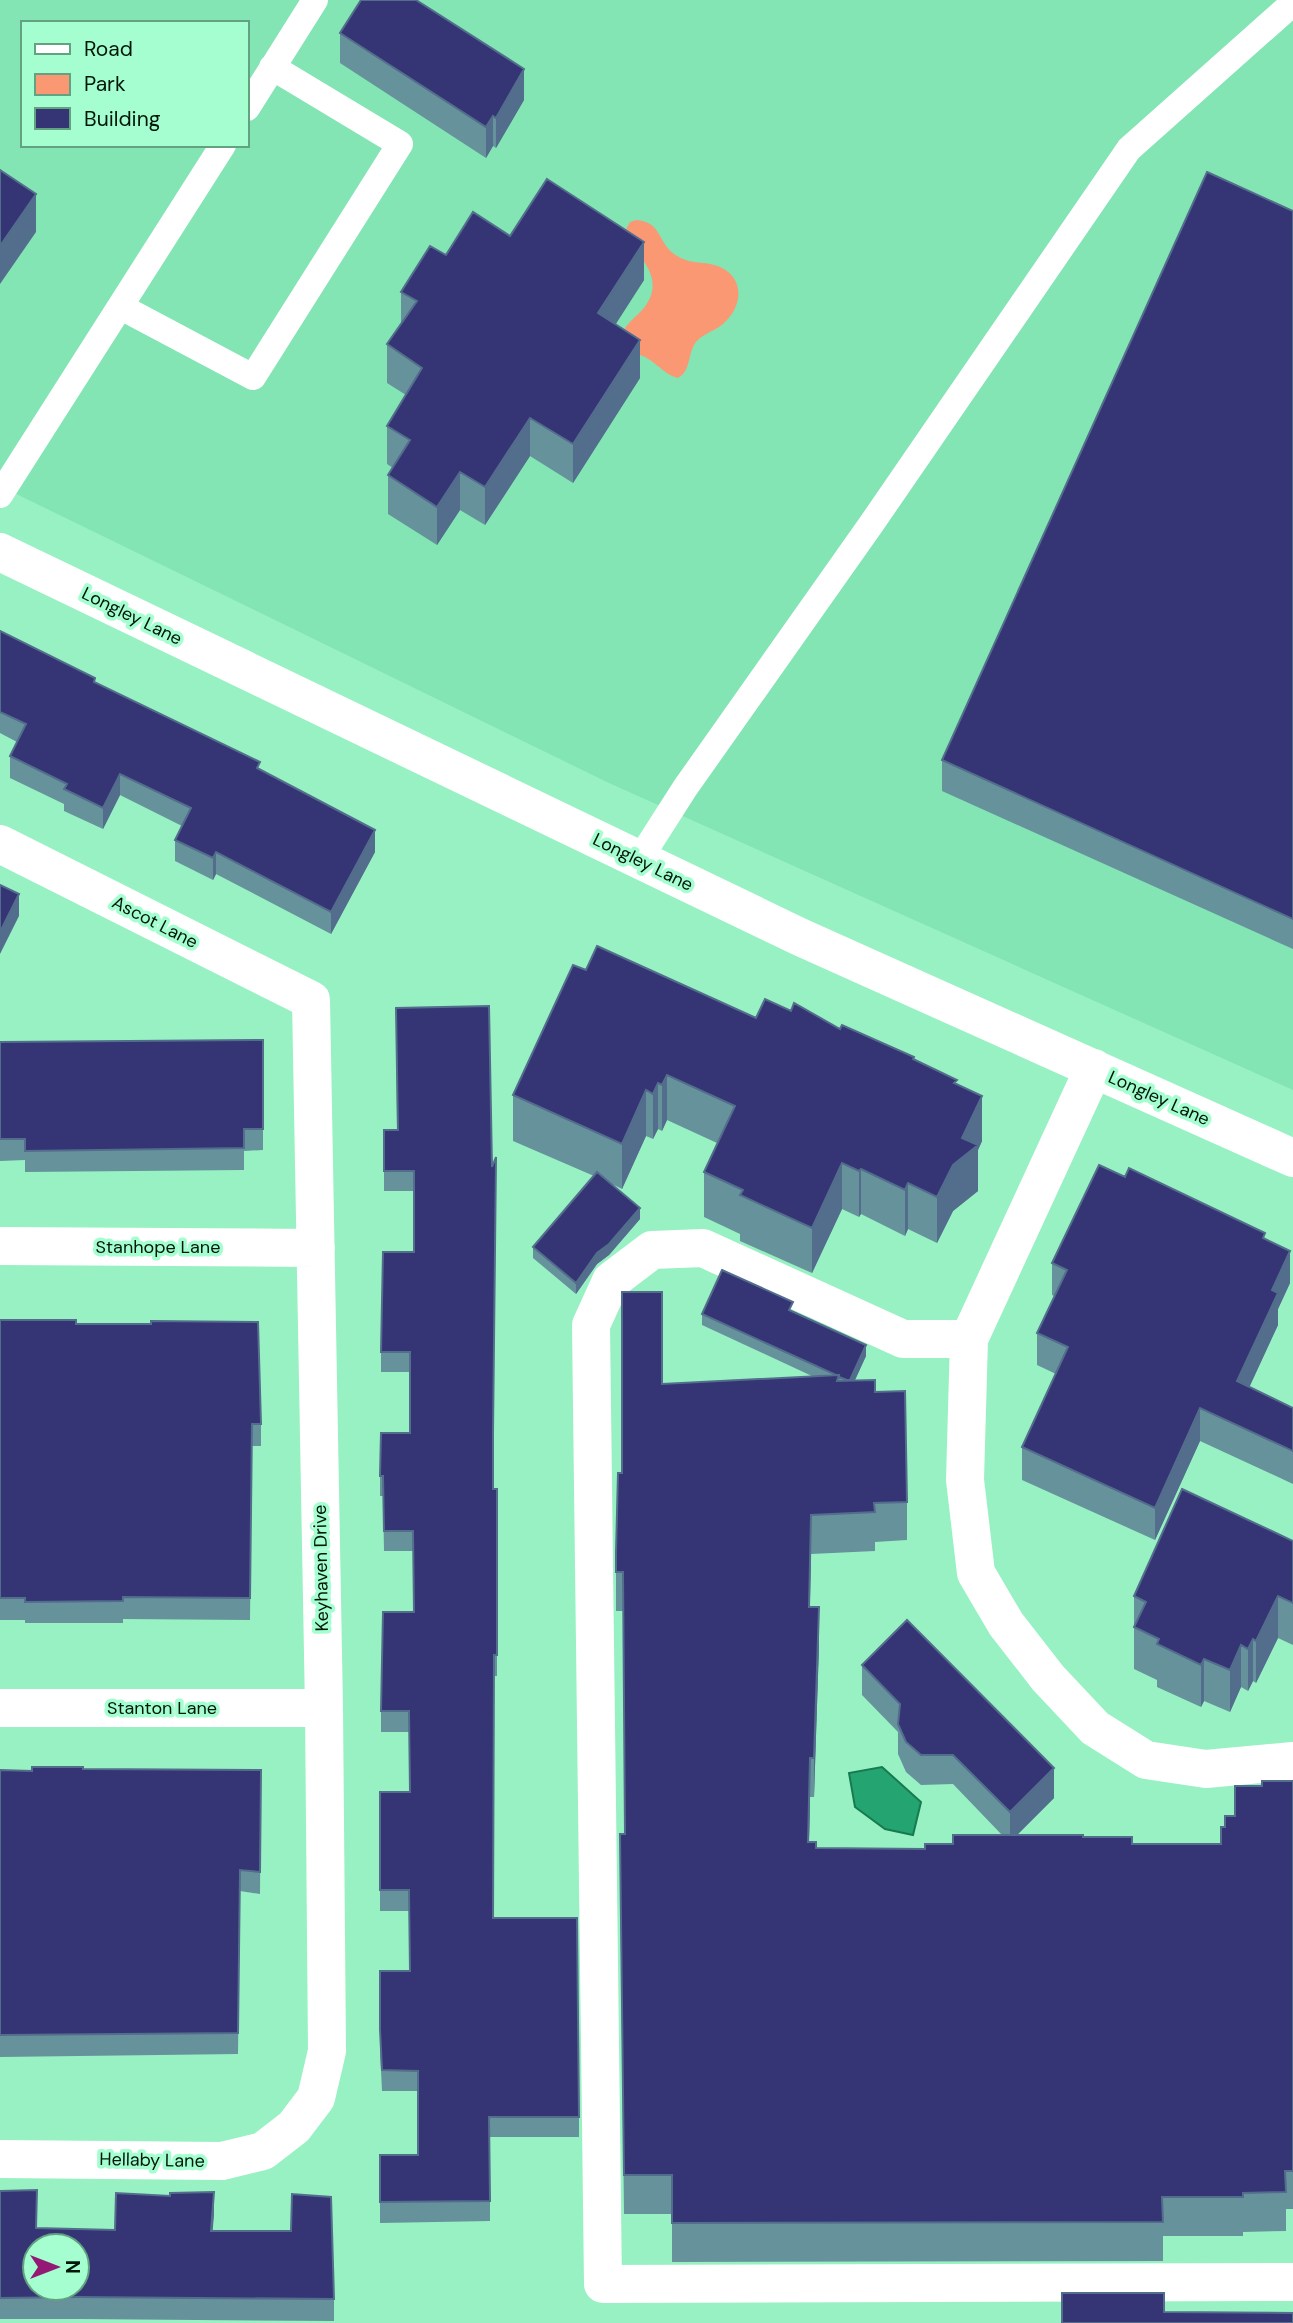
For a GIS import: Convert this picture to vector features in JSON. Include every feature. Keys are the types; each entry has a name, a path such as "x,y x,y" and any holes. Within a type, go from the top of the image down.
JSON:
{"street":[{"name":"Longley Lane","path":"0,552 800,937 1293,1158"},
{"name":"Ascot Lane","path":"0,844 311,1000"},
{"name":"Keyhaven Drive","path":"294,2127 316,2098 327,2051 324,1708 311,1000"},
{"path":"1094,1068 969,1339 965,1480 976,1573 1006,1624 1048,1678 1095,1728 1146,1760 1206,1769 1293,1761"},
{"name":"Stanhope Lane","path":"0,1247 316,1248"},
{"path":"969,1339 903,1339 703,1248 652,1250 611,1281 592,1325 603,2284 1293,2282"},
{"name":"Stanton Lane","path":"0,1708 324,1708"},
{"name":"Hellaby Lane","path":"0,2159 222,2161 263,2151 294,2127"}],"lane":[{"path":"248,106 315,0"},
{"path":"639,859 685,788 872,523 1129,149 1293,3"},
{"path":"121,307 253,377 400,144 272,67"},
{"path":"0,495 222,147"}],"shaded area":[{"path":"0,0 1293,0 1293,1090 609,783 0,486"},
{"path":"882,1767 921,1802 913,1835 885,1829 855,1807 849,1773"}],"green space":[{"path":"636,220 651,224 669,249 680,258 720,267 734,278 737,285 737,301 730,317 696,343 686,370 678,378 637,354 624,330 643,309 653,288 644,261 623,235 630,222"}],"building":[{"path":"361,0 416,0 524,69 496,118 493,116 486,127 340,33"},
{"path":"0,170 36,194 0,246"},
{"path":"1207,172 1293,211 1293,919 942,760"},
{"path":"547,179 644,242 598,313 640,340 573,444 530,418 485,487 460,472 437,507 388,475 410,440 387,426 422,368 387,344 417,301 401,292 430,246 446,255 473,212 510,236"},
{"path":"0,631 95,678 94,682 260,762 257,768 375,830 331,912 216,852 213,858 175,840 191,808 120,774 103,808 64,789 67,784 10,756 26,724 0,712"},
{"path":"0,885 19,894 0,932"},
{"path":"597,946 756,1018 765,999 791,1011 794,1003 840,1029 842,1025 914,1057 913,1059 957,1080 954,1083 982,1096 962,1138 978,1145 953,1165 937,1197 908,1183 905,1190 842,1163 812,1228 740,1195 743,1190 704,1172 735,1106 667,1075 662,1085 658,1083 653,1094 646,1090 622,1144 513,1095 573,965 586,970"},
{"path":"489,1006 492,1167 496,1157 493,1489 497,1489 497,1655 494,1655 493,1918 577,1918 579,2117 489,2117 490,2201 380,2202 380,2155 418,2155 418,2071 382,2070 380,2029 380,1971 410,1971 409,1890 380,1890 380,1792 410,1792 409,1711 381,1711 383,1612 414,1612 413,1531 384,1531 383,1476 380,1476 381,1433 410,1433 410,1352 381,1352 383,1252 414,1252 414,1171 384,1171 384,1130 398,1130 396,1008"},
{"path":"263,1040 263,1129 244,1129 244,1148 25,1151 25,1139 0,1139 0,1042"},
{"path":"1099,1165 1125,1177 1129,1168 1265,1233 1263,1238 1290,1251 1272,1290 1278,1293 1237,1381 1293,1408 1293,1451 1200,1408 1155,1508 1022,1447 1068,1347 1037,1333 1067,1270 1052,1263"},
{"path":"597,1172 640,1208 609,1244 597,1253 576,1283 533,1247"},
{"path":"722,1270 793,1302 789,1310 866,1345 850,1380 702,1314"},
{"path":"622,1292 662,1292 662,1384 839,1375 837,1381 875,1380 875,1392 905,1391 907,1502 874,1503 875,1512 811,1515 809,1607 819,1607 808,1842 816,1842 816,1848 925,1849 925,1844 953,1844 953,1835 1083,1835 1132,1837 1132,1844 1221,1844 1221,1827 1225,1827 1225,1816 1235,1816 1235,1786 1262,1786 1262,1781 1293,1781 1293,2171 1285,2171 1286,2192 1243,2193 1243,2197 1162,2197 1163,2222 672,2223 672,2175 624,2175 620,1834 625,1834 623,1572 616,1572 618,1473 622,1473"},
{"path":"0,1320 76,1320 76,1324 151,1324 151,1321 258,1322 261,1424 252,1424 250,1598 123,1597 123,1601 25,1602 25,1598 0,1598"},
{"path":"1182,1489 1293,1541 1293,1603 1278,1596 1256,1641 1253,1639 1248,1649 1241,1645 1230,1670 1204,1659 1201,1665 1157,1644 1159,1639 1134,1627 1146,1602 1134,1596"},
{"path":"907,1620 1054,1768 1010,1812 953,1755 921,1755 906,1742 898,1724 900,1704 862,1665"},
{"path":"32,1767 261,1770 260,1872 240,1870 238,2033 0,2035 0,1770 32,1771"},
{"path":"37,2190 36,2228 115,2230 116,2193 170,2196 170,2193 214,2192 211,2231 291,2231 292,2194 331,2197 334,2299 91,2297 91,2232 21,2232 21,2298 0,2298 0,2191"},
{"path":"1062,2293 1164,2293 1164,2312 1293,2313 1293,2323 1062,2323"}]}
